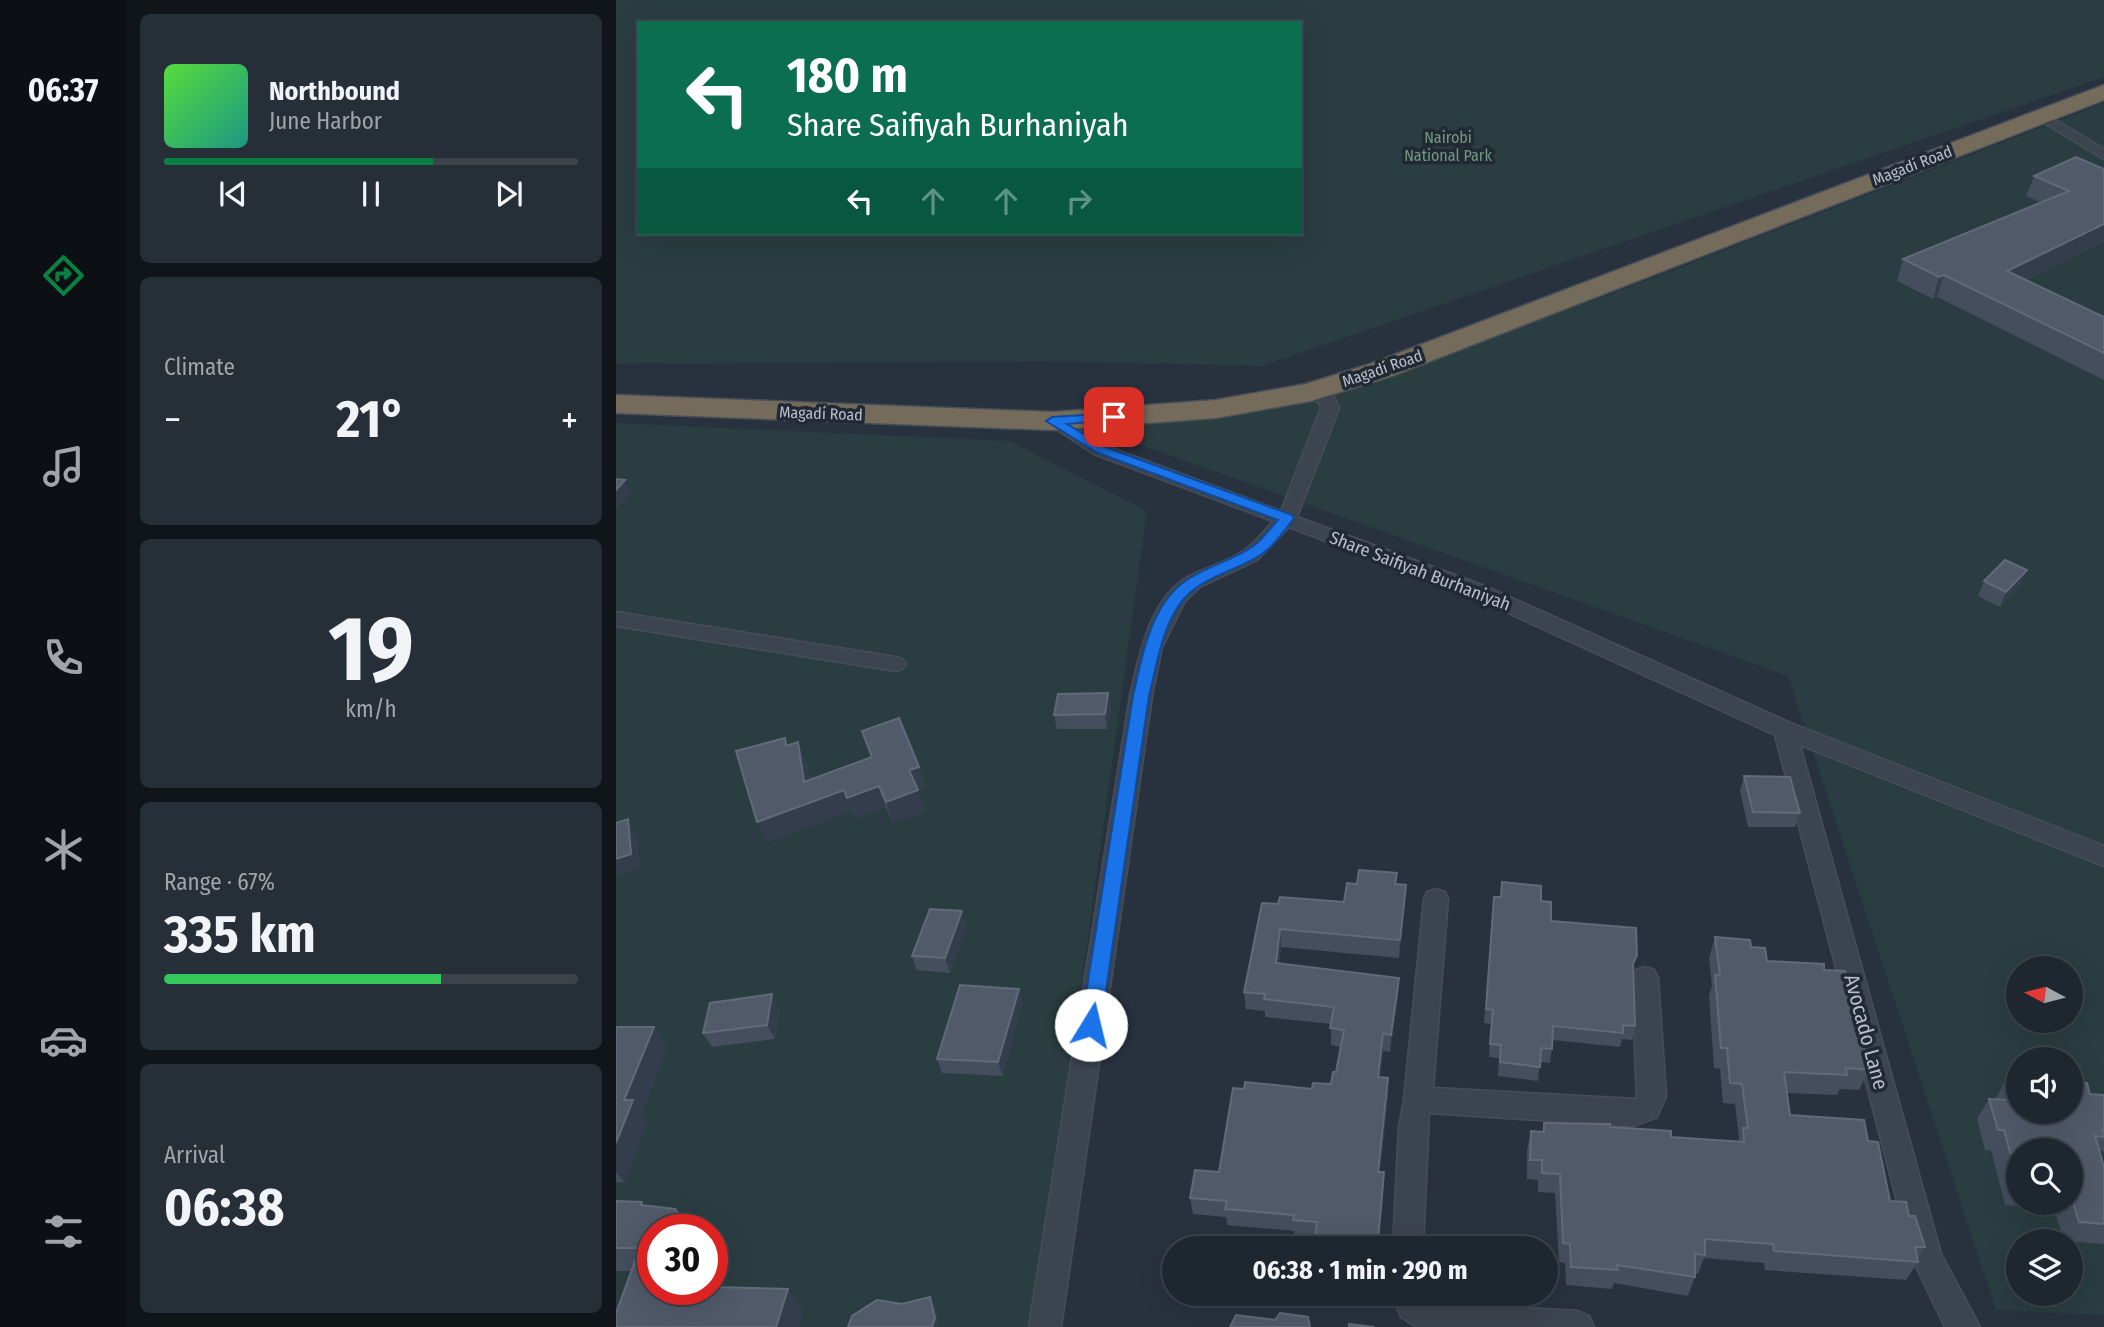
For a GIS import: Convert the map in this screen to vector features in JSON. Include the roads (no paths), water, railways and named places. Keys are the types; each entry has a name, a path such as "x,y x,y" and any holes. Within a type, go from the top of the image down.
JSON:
{"highway":[{"name":"Magadi Road","path":"616,404 1052,421 1216,409 1311,392 1381,370 1501,326 2104,93"}],"street":[{"path":"2042,116 2104,155"},
{"path":"1045,1327 1141,696 1153,647 1167,613 1178,596 1193,582 1258,550 1287,518 1330,408 1328,401 1311,392"},
{"name":"Share Saifiyah Burhaniyah","path":"1052,421 1112,455 1478,591 1785,730 2104,856"},
{"path":"616,620 895,664"},
{"name":"Avocado Lane","path":"1785,730 1927,1258 1957,1320 1964,1327"},
{"path":"1408,1236 1413,1126 1418,1100 1436,899"},
{"path":"1418,1100 1633,1113 1647,1108 1651,1096 1645,978"},
{"path":"1412,1306 1432,1318 1578,1327"}],"park label":[{"name":"Nairobi National Park","path":"1448,146"}]}
